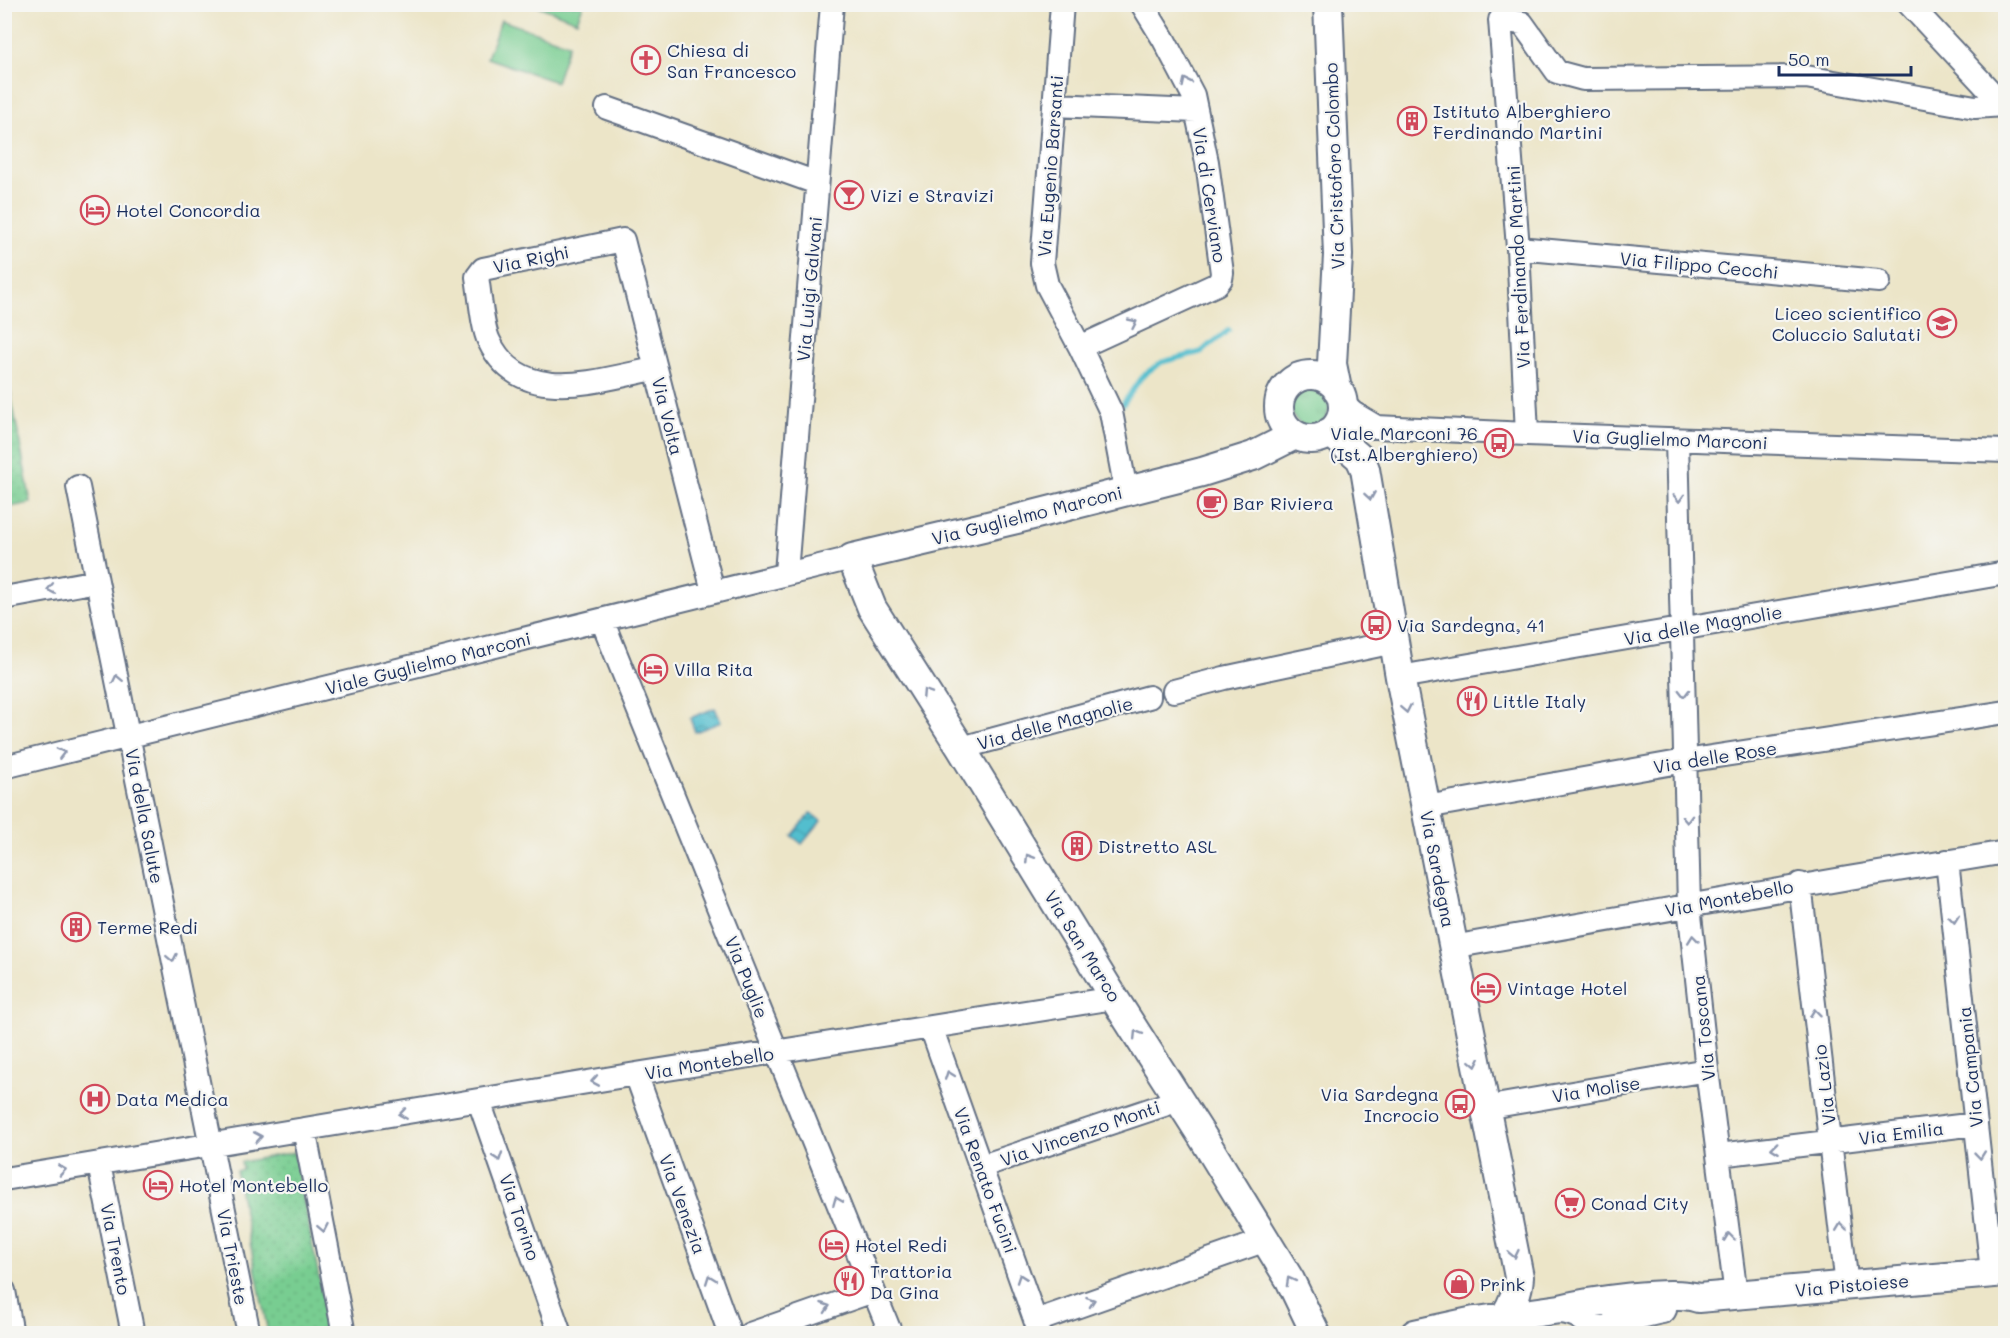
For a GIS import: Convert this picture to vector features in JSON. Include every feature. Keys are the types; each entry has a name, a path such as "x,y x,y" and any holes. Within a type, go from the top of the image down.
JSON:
{"main road":[{"name":"Via Cristoforo Colombo","path":"1328,4 1338,255 1332,364 1337,413"},
{"path":"1298,378 1334,328"},
{"path":"1298,378 1309,375 1320,376 1330,381 1337,413"},
{"name":"Via Guglielmo Marconi","path":"1202,472 1255,440 1268,424 1285,389 1298,378"},
{"path":"1279,405 1283,422 1295,435"},
{"name":"Via Guglielmo Marconi","path":"852,558 1202,472 1253,456 1295,435 1313,439 1337,413"},
{"name":"Via Sardegna","path":"1337,413 1356,454 1363,463 1400,677 1519,1277 1514,1300 1505,1316"},
{"name":"Via San Marco","path":"852,558 872,608 1266,1240 1290,1280 1316,1334"},
{"name":"Via Pistoiese","path":"1609,1323 1689,1303 1698,1298 1999,1272"},
{"path":"1415,1334 1467,1327 1505,1316 1560,1309 1568,1309 1609,1323"}],"street":[{"name":"Via Luigi Galvani","path":"786,573 832,4"},
{"name":"Via Eugenio Barsanti","path":"1062,4 1042,263 1047,285 1111,412 1126,491"},
{"name":"Via di Cerviano","path":"1080,347 1216,284 1221,279 1222,266 1206,162 1192,95 1142,4"},
{"path":"1909,4 2004,105"},
{"name":"Via Ferdinando Martini","path":"1527,434 1518,248 1500,20 1522,22 1557,72 1583,79 1806,77 1975,107 2004,105"},
{"path":"1054,105 1196,111"},
{"path":"607,108 817,183"},
{"name":"Via Volta","path":"623,240 712,591"},
{"name":"Via Righi","path":"623,240 483,269 477,277 488,340 512,371 533,382 567,385 656,369"},
{"name":"Via Filippo Cecchi","path":"1518,248 1879,281"},
{"name":"Via Guglielmo Marconi","path":"1337,413 1376,427 2006,451"},
{"name":"Via Toscana","path":"1677,440 1689,906 1707,1070 1736,1295"},
{"name":"Via della Salute","path":"78,487 211,1145"},
{"name":"Viale Guglielmo Marconi","path":"4,767 852,558"},
{"name":"Via delle Magnolie","path":"1400,677 2006,573"},
{"path":"4,598 97,580"},
{"name":"Via Puglie","path":"602,620 891,1334"},
{"path":"1174,691 1224,678 1394,642"},
{"name":"Via delle Magnolie","path":"961,748 1149,698"},
{"name":"Via delle Rose","path":"1426,807 1685,761 2006,712"},
{"name":"Via Montebello","path":"1452,947 1689,906 1800,884 2006,852"},
{"name":"Via Campania","path":"1947,861 1976,1124 1999,1272"},
{"name":"Via Lazio","path":"1800,884 1847,1286"},
{"name":"Via Montebello","path":"4,1179 636,1074 1114,998"},
{"name":"Via Renato Fucini","path":"931,1027 1038,1327"},
{"name":"Via Molise","path":"1484,1108 1707,1070"},
{"name":"Via Venezia","path":"636,1074 730,1334"},
{"name":"Via Vincenzo Monti","path":"982,1166 1179,1100"},
{"name":"Via Torino","path":"479,1101 560,1334"},
{"name":"Via Emilia","path":"1719,1155 1976,1124"},
{"path":"304,1129 344,1334"},
{"name":"Via Trieste","path":"211,1145 249,1334"},
{"name":"Via Trento","path":"99,1164 133,1334"},
{"path":"1038,1327 1266,1240"},
{"path":"4,1291 12,1334"},
{"path":"750,1334 873,1291"}],"green space":[{"path":"535,5 583,5 577,21"},
{"path":"501,20 569,44 556,82 487,58"},
{"path":"5,363 31,503 4,508"},
{"path":"1310,388 1324,393 1329,407 1324,421 1310,426 1296,421 1291,407 1296,393"},
{"path":"294,1152 330,1333 268,1333 236,1171 242,1169 241,1162"}],"water":[{"path":"715,708 721,722 695,732 690,718"},
{"path":"811,813 821,821 802,844 792,836"}],"waterway":[{"path":"1123,404 1146,373 1162,362 1201,352 1229,330"}],"place":[{"name":"Chiesa di San Francesco","path":"646,60"},
{"name":"Istituto Alberghiero Ferdinando Martini","path":"1412,121"},
{"name":"Vizi e Stravizi","path":"849,195"},
{"name":"Hotel Concordia","path":"95,210"},
{"name":"Liceo scientifico Coluccio Salutati","path":"1942,323"},
{"name":"Viale Marconi 76 (Ist.Alberghiero)","path":"1499,443"},
{"name":"Bar Riviera","path":"1212,503"},
{"name":"Via Sardegna, 41","path":"1376,625"},
{"name":"Villa Rita","path":"653,669"},
{"name":"Little Italy","path":"1472,701"},
{"name":"Distretto ASL","path":"1077,846"},
{"name":"Terme Redi","path":"76,927"},
{"name":"Vintage Hotel","path":"1486,988"},
{"name":"Data Medica","path":"95,1099"},
{"name":"Via Sardegna Incrocio","path":"1460,1104"},
{"name":"Hotel Montebello","path":"158,1185"},
{"name":"Conad City","path":"1570,1203"},
{"name":"Hotel Redi","path":"834,1245"},
{"name":"Trattoria Da Gina","path":"849,1281"},
{"name":"Prink","path":"1459,1284"}]}
